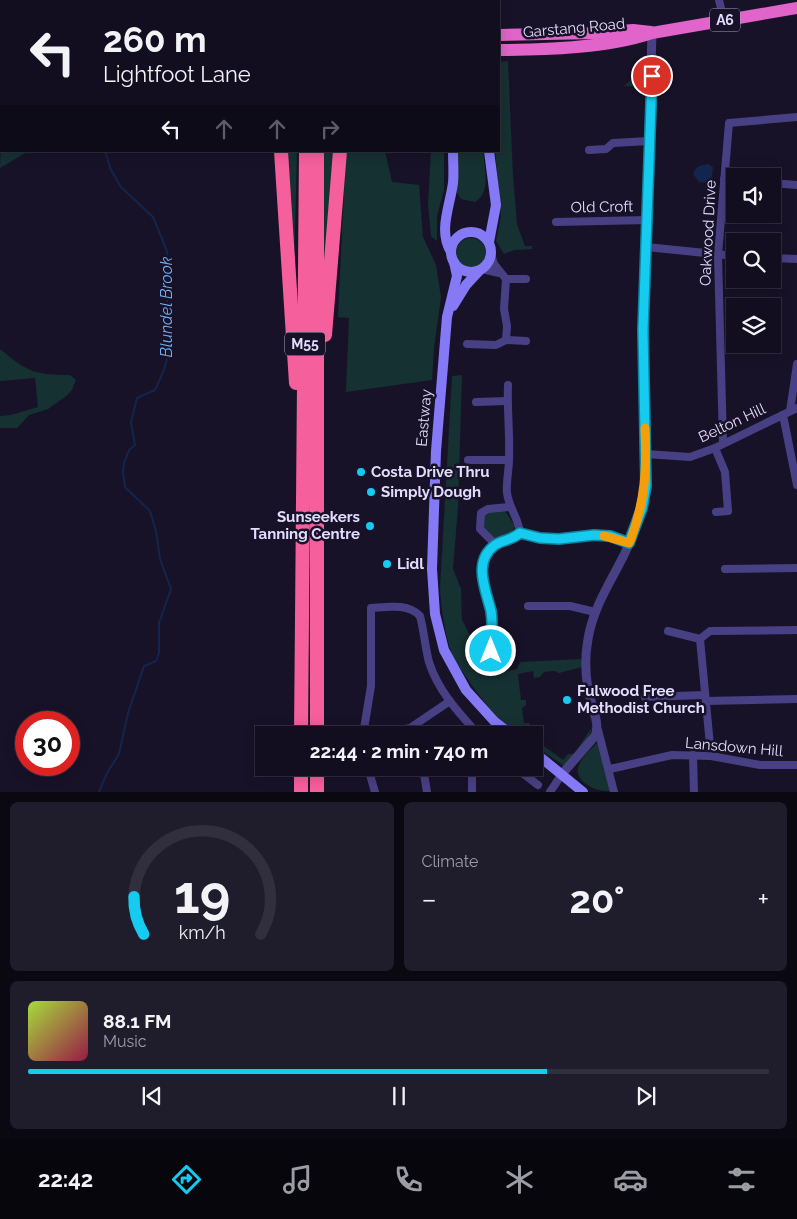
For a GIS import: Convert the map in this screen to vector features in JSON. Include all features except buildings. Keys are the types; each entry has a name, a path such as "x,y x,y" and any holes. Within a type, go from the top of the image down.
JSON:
{"highway":[{"name":"Garstang Road","path":"500,50 532,50 633,39 652,33 724,21 783,5 797,8"},
{"name":"Garstang Road","path":"500,35 597,33 632,30 652,33"},
{"name":"M55","path":"281,152 292,304 304,536"},
{"name":"M55","path":"301,726 306,152"},
{"name":"M55","path":"317,152 317,726"},
{"name":"M55","path":"318,526 325,332 340,152"},
{"path":"300,792 301,776"},
{"path":"317,776 317,792"}],"main road":[{"name":"Eastway","path":"453,152 453,182 448,205 446,235 456,282 447,317 436,451 432,569 435,614 444,650 466,690 500,726"},
{"path":"489,152 496,205 489,242 490,260 481,270 469,272 462,270 452,257 455,241 484,226 496,205"},
{"name":"Eastway","path":"448,205 449,219 454,229 457,232 468,233"},
{"path":"468,233 481,235 489,242"},
{"name":"Eastway","path":"447,317 466,285 481,270"},
{"path":"543,759 583,792"}],"street":[{"path":"720,0 724,21"},
{"path":"614,792 588,688 585,657 595,612 602,593 629,543 642,508 646,486 643,330 648,220 652,33"},
{"name":"Oakwood Drive","path":"723,443 718,255 730,123 797,117"},
{"path":"593,147 606,149 613,143 649,140"},
{"path":"781,184 797,185"},
{"name":"Old Croft","path":"556,222 648,220"},
{"path":"646,247 726,255"},
{"path":"491,254 499,273 506,279 526,279"},
{"path":"781,258 797,259"},
{"path":"481,270 499,273"},
{"path":"506,279 504,309 507,326 506,340"},
{"path":"467,344 496,345 506,340 526,341"},
{"path":"794,409 797,364"},
{"path":"508,385 509,460 507,490 509,507 520,525 520,533"},
{"path":"476,402 507,401"},
{"name":"Belton Hill","path":"646,454 690,457 715,448 794,409"},
{"path":"782,414 797,481"},
{"path":"715,448 725,472 728,511 716,512"},
{"path":"468,460 509,460"},
{"path":"496,545 480,529 481,513 488,509 509,507"},
{"path":"520,533 540,538 559,539 594,535 610,536 629,543"},
{"path":"491,651 490,611 482,581 483,566 488,552 496,545 514,538 520,533"},
{"path":"725,569 797,568"},
{"path":"528,606 570,606 595,612"},
{"path":"364,726 371,686 371,608 408,608 420,616 435,678 450,701 471,726"},
{"path":"700,639 710,630 797,630"},
{"path":"668,631 700,639"},
{"path":"700,639 711,756"},
{"path":"645,697 797,699"},
{"path":"419,726 450,701"},
{"path":"550,792 562,774 598,730"},
{"path":"693,755 694,792"},
{"name":"Lansdown Hill","path":"610,770 664,757 693,755 711,756 760,765 797,765"},
{"path":"370,776 374,792"},
{"path":"424,776 427,792"},
{"path":"472,776 472,792"},
{"path":"526,776 538,785"}],"green space":[{"path":"508,61 517,224 525,246 532,246 532,249 514,250 504,254 496,241 501,216 495,152 500,152 500,62"},
{"path":"636,63 642,64 643,87 624,86 633,78"},
{"path":"1,152 27,152 0,168"},
{"path":"283,152 297,152 294,271"},
{"path":"324,152 337,152 323,308"},
{"path":"346,152 385,152 392,182 419,185 423,237 436,265 441,297 432,380 346,392 349,318 338,317"},
{"path":"431,152 444,152 444,190 437,216 437,241 431,236 428,204"},
{"path":"457,152 483,152 486,179 484,192 475,202 461,199 457,193"},
{"path":"471,238 477,239 485,247 485,259 477,267 471,268 465,267 457,259 456,253 457,247 465,239"},
{"path":"0,349 32,371 70,375 76,380 72,390 48,409 29,415 17,428 0,428 0,416 11,415 38,407 35,378 0,381"},
{"path":"462,375 458,507 453,569 461,589 462,620 491,674 517,669 520,662 581,659 582,667 559,673 554,671 544,672 540,677 534,678 533,671 518,674 521,700 526,700 526,705 522,708 524,723 529,723 530,726 508,726 495,715 476,692 456,662 449,646 440,588 452,376"},
{"path":"495,510 505,511 515,526 509,538 497,541 488,534 482,525 483,516"},
{"path":"591,728 588,738 564,766 543,751 543,745 563,760 568,754 574,754"},
{"path":"597,743 611,791 592,788 581,779 578,773 580,762"}],"water":[{"path":"708,164 713,167 711,180 708,183 699,182 693,174 695,170"}],"waterway":[{"name":"Blundel Brook","path":"99,792 107,773 119,754 128,713 144,666 156,661 159,653 159,623 171,589 160,559 156,531 150,511 125,487 123,472 129,450 135,445 131,422 137,398 155,390 168,355 167,251 153,217 121,187 111,170 105,152"}],"slow traffic":[{"path":"604,536 610,536 629,543 631,539 642,508 646,486 645,428"}],"place":[{"name":"Costa Drive Thru","path":"361,472"},
{"name":"Simply Dough","path":"371,492"},
{"name":"Sunseekers Tanning Centre","path":"370,526"},
{"name":"Lidl","path":"387,564"},
{"name":"Fulwood Free Methodist Church","path":"567,700"}],"route":[{"path":"491,651 492,627 490,611 482,581 483,566 488,552 496,545 514,538 520,533 540,538 559,539 594,535 610,536 629,543 642,508 646,486 643,330 652,76"}]}
